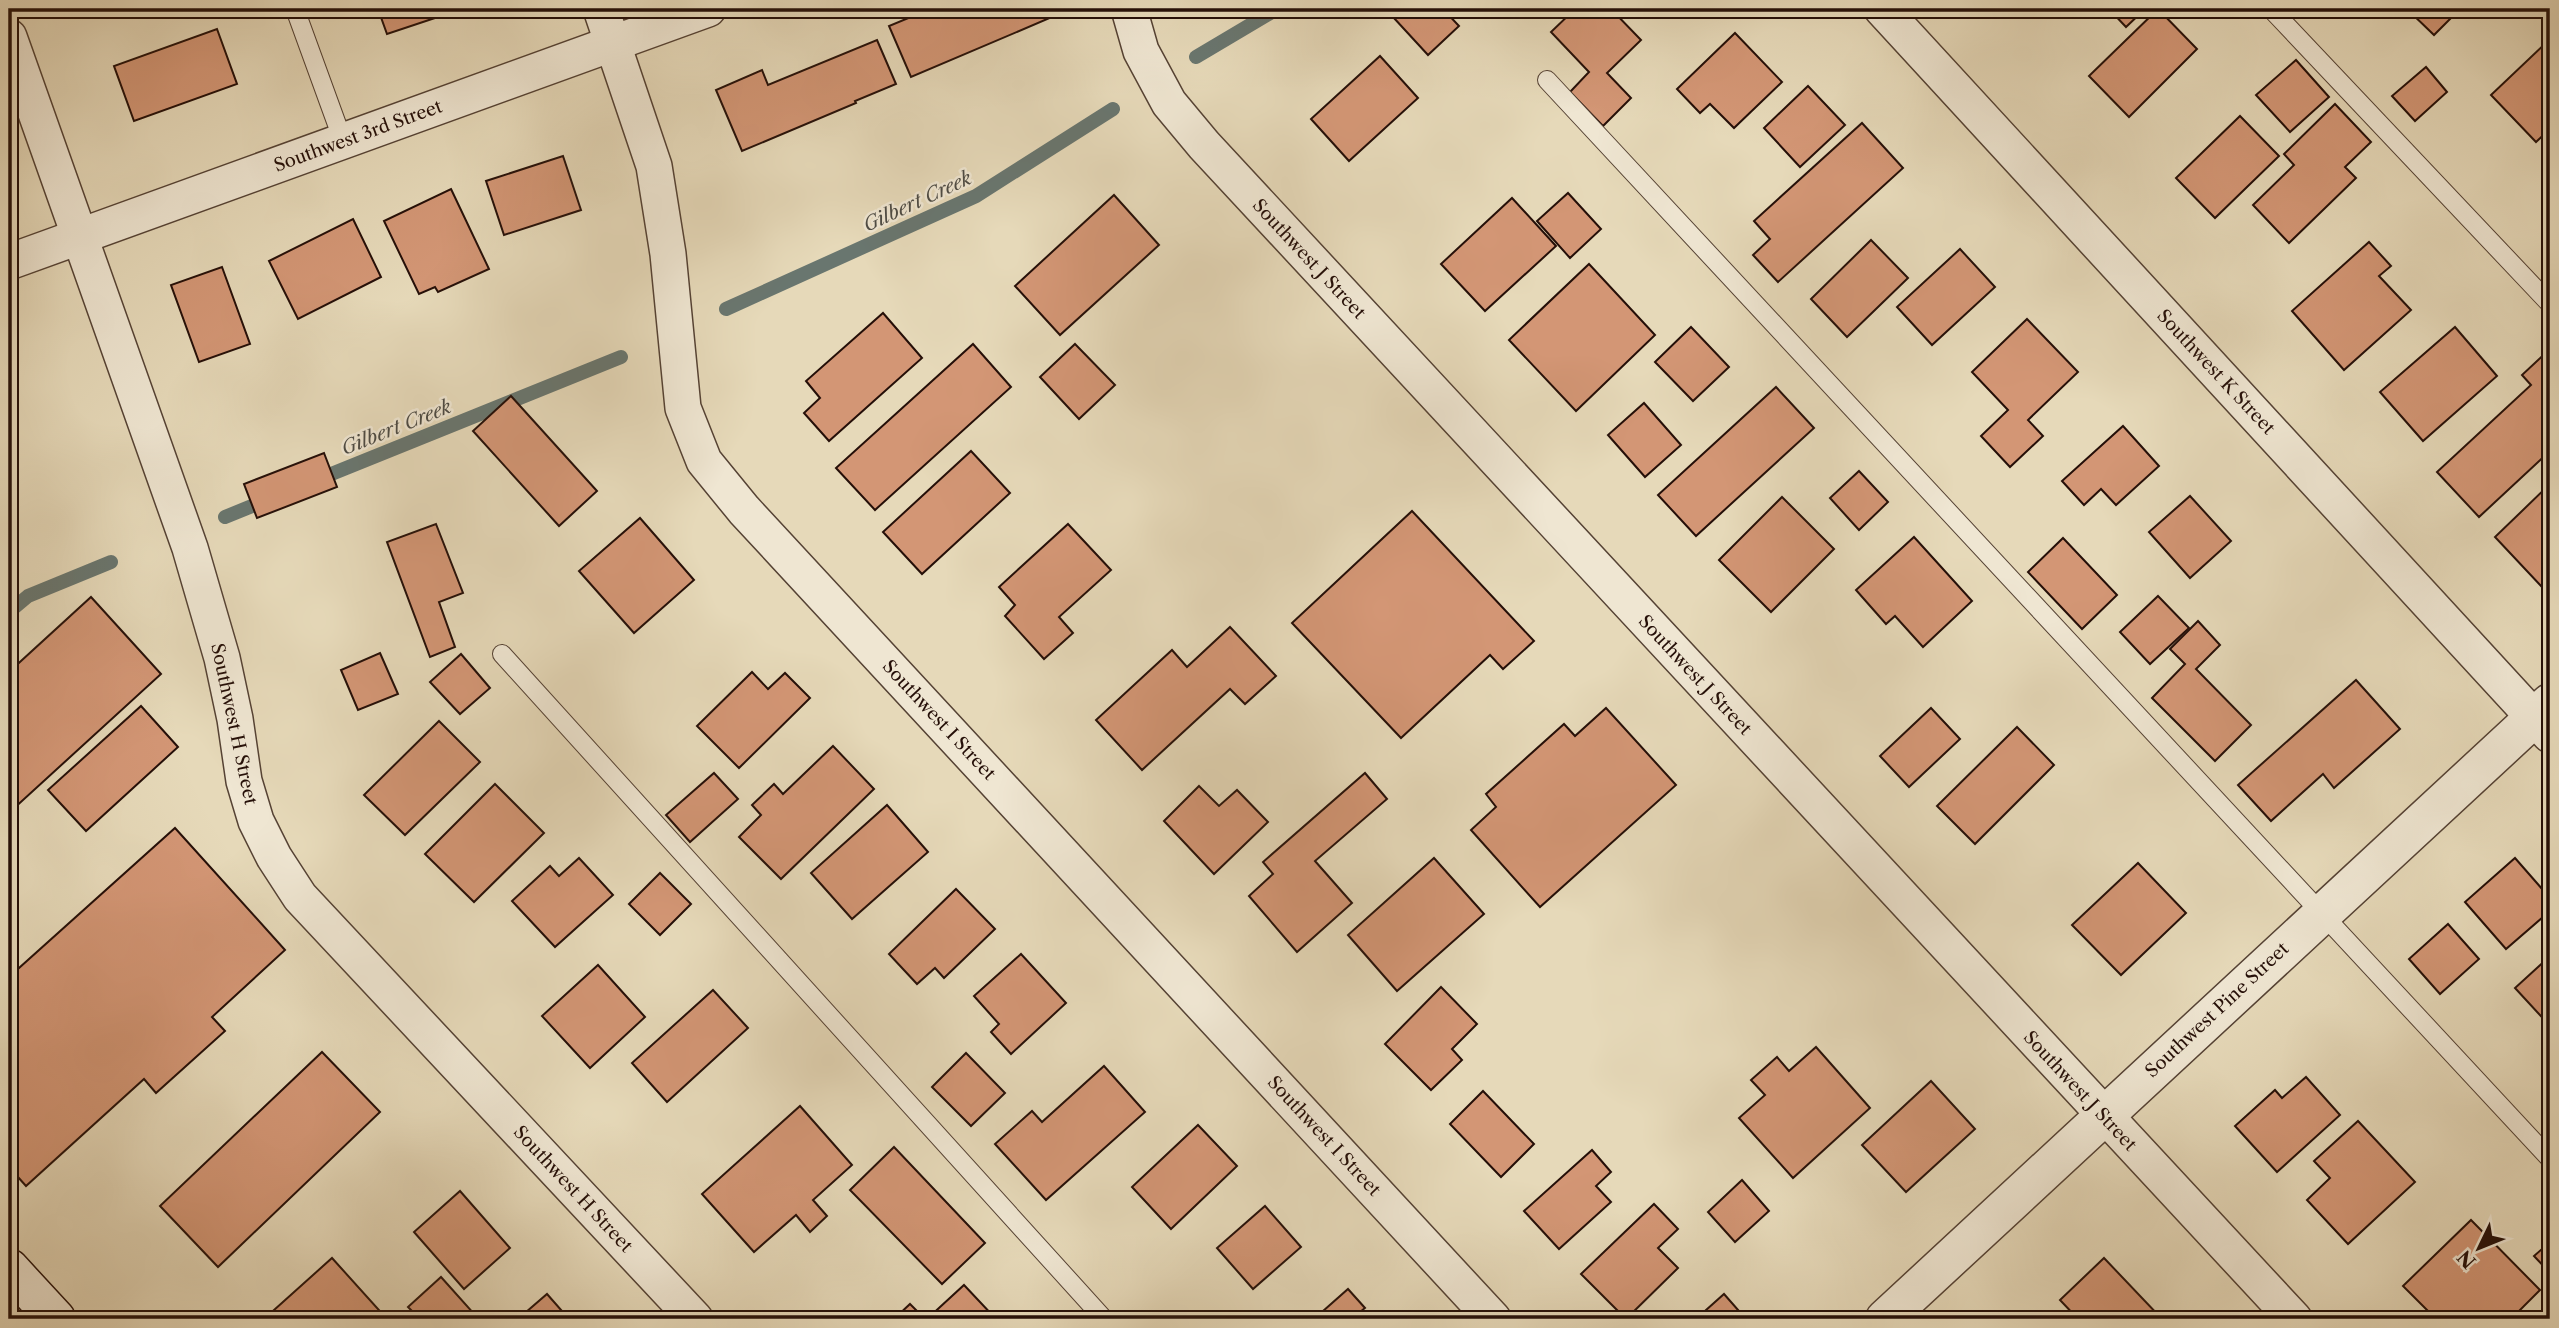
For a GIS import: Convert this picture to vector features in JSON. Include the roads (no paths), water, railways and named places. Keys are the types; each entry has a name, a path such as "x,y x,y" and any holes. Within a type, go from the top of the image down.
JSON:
{"street":[{"name":"Southwest I Street","path":"601,9 654,166 667,254 683,408 704,461 754,521 1493,1319"},
{"name":"Southwest 3rd Street","path":"9,262 708,9"},
{"name":"Southwest J Street","path":"1129,9 1141,51 1164,92 1204,145 2294,1319"},
{"name":"Southwest K Street","path":"1882,9 2545,718"},
{"name":"Southwest H Street","path":"9,37 190,548 222,658 244,781 256,821 274,858 300,897 695,1319"},
{"name":"Southwest Pine Street","path":"1895,1316 2103,1115 2323,912 2545,718"},
{"path":"9,1268 56,1319"}],"lane":[{"path":"295,9 344,141"},
{"path":"2271,9 2550,304"},
{"path":"1547,80 2550,1159"},
{"path":"502,654 1104,1319"}],"waterway":[{"name":"Gilbert Creek","path":"1196,57 1277,9"},
{"name":"Gilbert Creek","path":"726,309 976,196 1113,109"},
{"name":"Gilbert Creek","path":"314,481 621,357"},
{"name":"Gilbert Creek","path":"225,517 269,499"},
{"name":"Gilbert Creek","path":"9,612 28,596 111,562"}]}
